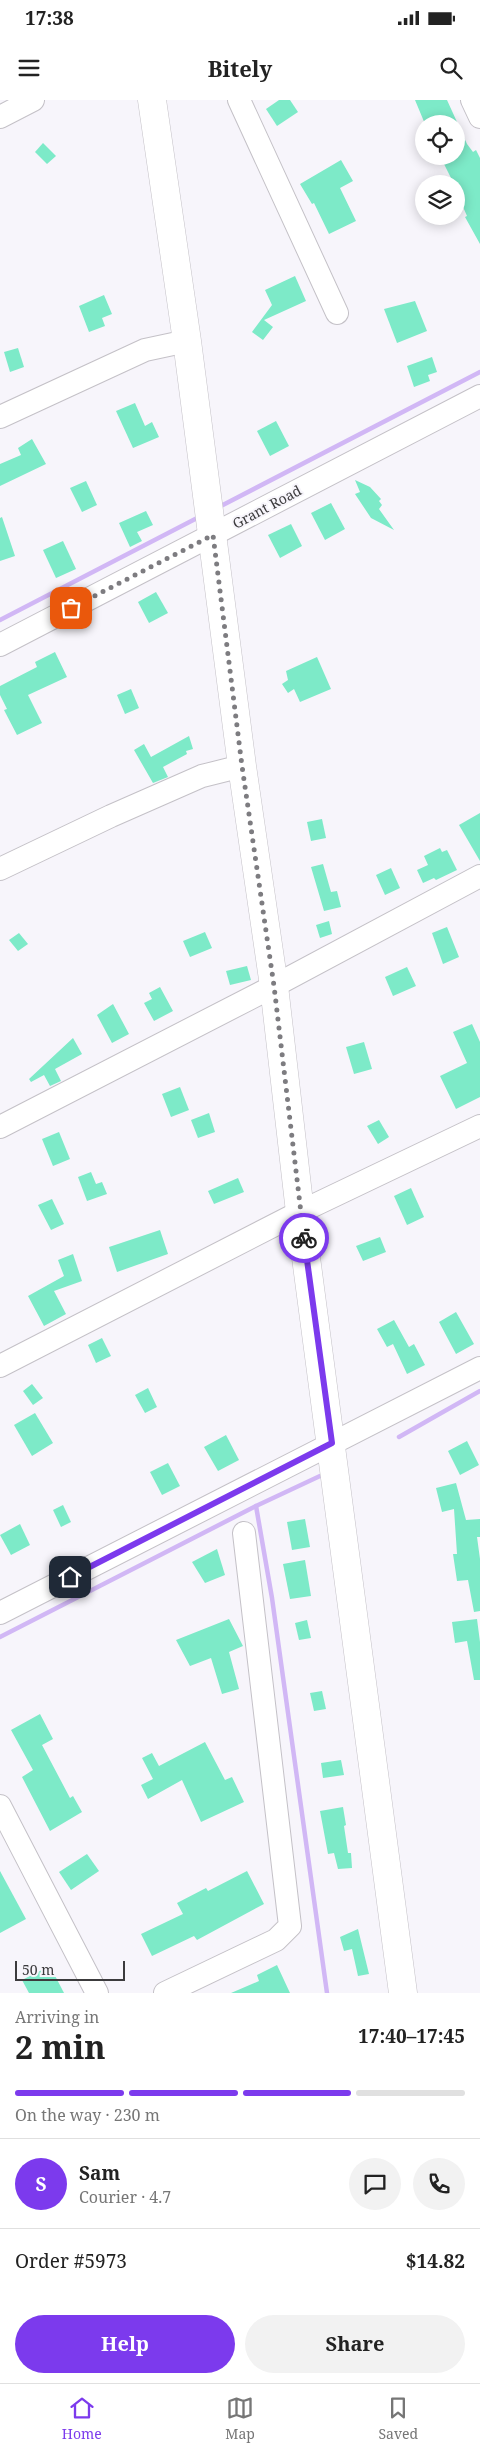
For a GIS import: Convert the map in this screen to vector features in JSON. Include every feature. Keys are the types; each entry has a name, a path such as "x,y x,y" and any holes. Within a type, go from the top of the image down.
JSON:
{"main road":[{"path":"155,101 180,342 213,535 242,766 274,986 300,1212 332,1443 403,1993"}],"street":[{"path":"0,117 33,100"},
{"path":"239,100 338,313"},
{"path":"472,100 480,117"},
{"path":"0,417 145,350 180,342"},
{"name":"Grant Road","path":"0,645 480,396"},
{"path":"0,870 110,816 202,776 242,766"},
{"path":"0,1127 274,986 480,876"},
{"path":"0,1366 300,1212 480,1126"},
{"path":"0,1613 480,1368"},
{"path":"165,1993 276,1940 290,1926 244,1533"},
{"path":"0,1806 97,1993"}],"building":[{"path":"279,100 290,100 298,112 277,126 266,109"},
{"path":"415,100 447,100 454,115 421,115"},
{"path":"465,140 473,152 476,150 480,158 480,244 465,217 467,216 465,211 465,175 450,175 444,165 465,165"},
{"path":"43,143 56,156 47,164 35,152"},
{"path":"341,160 353,181 340,188 356,221 329,234 314,203 312,204 300,184"},
{"path":"295,276 306,301 264,320 273,327 263,340 252,332 272,305 265,290"},
{"path":"104,295 112,314 102,318 105,326 89,332 79,306"},
{"path":"415,301 427,331 397,343 384,309"},
{"path":"18,348 24,367 10,372 4,352"},
{"path":"432,357 437,372 428,375 430,381 414,387 407,366"},
{"path":"135,403 145,426 152,422 159,437 133,448 116,411"},
{"path":"276,421 289,446 270,456 257,431"},
{"path":"32,439 46,464 0,486 0,464 21,455 18,448"},
{"path":"355,480 370,487 381,499 379,501 382,505 379,509 394,530 371,518 355,494 360,492"},
{"path":"86,481 97,505 82,512 70,488"},
{"path":"331,503 345,529 325,540 311,513"},
{"path":"146,511 153,525 137,532 142,541 130,547 119,523"},
{"path":"2,517 15,556 0,561 0,518"},
{"path":"291,524 302,546 280,558 268,535"},
{"path":"63,541 76,569 56,578 43,550"},
{"path":"156,592 168,613 149,623 138,602"},
{"path":"55,652 67,677 28,695 42,723 17,735 4,710 7,709 0,695 0,686 37,667 35,662"},
{"path":"317,657 331,689 300,702 294,689 288,693 282,684 288,680 286,671"},
{"path":"131,689 139,708 125,714 117,695"},
{"path":"189,736 193,749 186,751 187,754 163,767 168,777 153,783 134,750 144,744 151,757"},
{"path":"480,813 480,861 459,825"},
{"path":"322,819 326,838 311,841 307,822"},
{"path":"440,848 442,852 447,850 457,870 436,880 434,878 423,883 417,870 428,865 424,856"},
{"path":"323,864 331,892 337,891 341,907 324,911 311,867"},
{"path":"391,868 400,888 385,895 376,875"},
{"path":"329,921 332,934 320,938 316,925"},
{"path":"447,927 459,957 443,964 432,933"},
{"path":"205,932 212,948 190,957 183,941"},
{"path":"19,933 28,944 18,951 9,940"},
{"path":"247,966 251,980 230,985 226,971"},
{"path":"407,967 416,986 393,996 385,977"},
{"path":"160,987 173,1011 154,1021 144,1003 152,999 149,993"},
{"path":"113,1004 129,1034 112,1043 97,1015"},
{"path":"472,1024 480,1042 480,1097 456,1109 440,1076 467,1063 453,1032"},
{"path":"73,1038 82,1054 55,1069 61,1081 50,1086 44,1075 31,1082 29,1079"},
{"path":"364,1042 372,1069 354,1074 346,1047"},
{"path":"180,1087 189,1110 171,1117 162,1094"},
{"path":"209,1113 215,1132 198,1138 191,1120"},
{"path":"379,1120 389,1137 378,1144 367,1126"},
{"path":"59,1132 70,1159 53,1166 42,1139"},
{"path":"91,1172 96,1184 102,1182 107,1194 87,1201 78,1177"},
{"path":"238,1178 244,1192 214,1204 208,1191"},
{"path":"411,1188 424,1217 407,1225 394,1196"},
{"path":"52,1199 64,1224 51,1230 38,1205"},
{"path":"160,1230 168,1254 117,1272 109,1247"},
{"path":"380,1237 386,1252 363,1261 356,1246"},
{"path":"73,1254 82,1281 54,1291 66,1314 44,1326 28,1296 64,1276 58,1260"},
{"path":"456,1312 474,1344 456,1354 439,1322"},
{"path":"394,1320 409,1347 414,1344 425,1365 407,1374 393,1344 387,1347 377,1329"},
{"path":"102,1338 111,1356 96,1363 88,1345"},
{"path":"32,1384 43,1398 33,1405 23,1391"},
{"path":"148,1388 157,1407 145,1413 135,1395"},
{"path":"35,1413 53,1443 32,1456 14,1425"},
{"path":"226,1435 239,1460 218,1471 204,1447"},
{"path":"467,1441 479,1465 460,1475 448,1451"},
{"path":"168,1463 180,1486 162,1495 150,1472"},
{"path":"456,1483 466,1520 480,1519 480,1537 477,1537 480,1559 480,1611 474,1612 468,1580 457,1581 453,1554 457,1554 454,1509 442,1512 436,1488"},
{"path":"63,1505 71,1522 61,1527 53,1510"},
{"path":"305,1519 310,1547 292,1550 287,1522"},
{"path":"20,1524 30,1545 11,1555 0,1535"},
{"path":"217,1549 225,1575 205,1583 192,1562"},
{"path":"305,1560 311,1596 290,1599 283,1564"},
{"path":"229,1619 243,1646 229,1652 239,1689 222,1694 211,1658 190,1666 176,1640"},
{"path":"477,1619 480,1642 480,1680 474,1680 467,1641 455,1643 452,1622"},
{"path":"307,1620 311,1638 299,1640 295,1623"},
{"path":"322,1691 326,1709 314,1711 310,1693"},
{"path":"40,1714 53,1739 42,1745 70,1798 73,1796 82,1812 50,1831 22,1777 33,1770 11,1730"},
{"path":"205,1742 225,1780 232,1777 244,1802 201,1822 182,1780 148,1799 141,1785 153,1779 142,1758 152,1753 159,1766"},
{"path":"341,1760 344,1775 323,1778 321,1763"},
{"path":"343,1807 346,1825 344,1826 348,1853 351,1853 352,1868 338,1869 334,1853 328,1854 320,1811"},
{"path":"87,1854 99,1871 71,1890 59,1872"},
{"path":"0,1871 26,1919 0,1933"},
{"path":"247,1871 264,1904 197,1940 194,1936 152,1956 141,1934 183,1914 177,1903 206,1888 208,1891"},
{"path":"358,1929 369,1974 358,1976 352,1949 344,1951 340,1937"},
{"path":"277,1965 290,1993 231,1993 259,1981 257,1975"},
{"path":"50,1966 64,1993 29,1993 22,1980"}],"waterway":[{"path":"219,507 480,372"},
{"path":"0,620 201,516"},
{"path":"399,1437 480,1391"},
{"path":"0,1637 256,1506 320,1476"},
{"path":"256,1506 272,1598 327,1993"}],"way so far":[{"path":"71,608 213,535 242,766 274,986 304,1238"}],"route":[{"path":"70,1577 332,1443 304,1238"}]}
